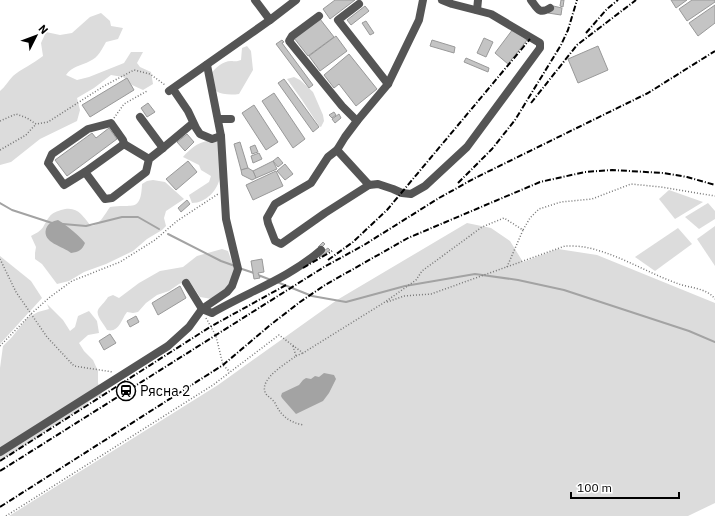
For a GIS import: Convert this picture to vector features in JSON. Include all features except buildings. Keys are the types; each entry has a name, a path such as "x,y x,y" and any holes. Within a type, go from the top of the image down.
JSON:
{"lane":[{"path":"255,0 270,20"},
{"path":"221,136 212,139 200,134 188,111 171,90 296,0"},
{"path":"423,0 419,20 388,84 357,121 337,150 328,157 311,183 275,204 267,218 275,241 281,244 325,213 369,185 378,184 402,193 411,194 424,186 467,146 540,48 540,43 491,14 442,0"},
{"path":"477,10 478,0"},
{"path":"531,0 541,12 550,8"},
{"path":"359,4 338,20 388,84"},
{"path":"319,16 292,36 289,41 342,106 357,121"},
{"path":"0,452 168,346 188,327 202,309 227,292 232,286 238,269 226,219 221,136 207,65"},
{"path":"140,117 163,148"},
{"path":"218,119 230,119"},
{"path":"124,144 64,185 48,163 52,154 88,129 111,123 123,140 124,144 149,159"},
{"path":"85,172 105,199 112,198 146,172 149,159 193,123"},
{"path":"337,150 369,185"},
{"path":"186,282 202,309 212,314 237,299 265,286 306,263 321,250"}],"path":[{"path":"0,150 26,135 36,124 48,122 104,86 134,70 150,74 171,90"},
{"path":"111,123 124,104 147,91"},
{"path":"0,122 16,114 28,118 36,124"},
{"path":"507,267 530,218 539,209 561,202 592,199 631,184 661,187 715,196"},
{"path":"0,346 32,313 50,297 72,281 120,262 155,240 177,221 224,189"},
{"path":"303,425 289,421 283,416 277,409 273,400 266,394 264,389 266,381 271,376 296,356 304,353 402,290 416,280 422,271 482,227 504,218 524,230"},
{"path":"385,302 404,296 431,294 565,246 583,247 608,255 680,284 697,288 713,296 715,299"},
{"path":"0,259 16,292 47,338 74,366 113,372 118,378"},
{"path":"202,309 216,336 223,365 230,372"},
{"path":"6,516 206,390 279,335 304,353"},
{"path":"293,345 296,356"}],"shaded area":[{"path":"101,13 110,21 111,26 123,28 118,39 106,42 100,53 93,60 74,68 66,75 77,80 89,77 124,63 131,52 143,52 137,63 140,67 151,72 153,84 143,90 132,85 123,77 111,75 94,88 77,98 80,110 77,121 40,139 11,162 0,165 0,91 13,76 43,56 41,43 46,32 60,35 72,33 90,17"},
{"path":"247,46 251,51 253,70 239,94 233,95 216,91 211,74 217,67 225,62 241,60 242,48"},
{"path":"294,77 300,80 313,92 323,115 324,121 321,127 287,79"},
{"path":"207,141 219,141 221,173 219,182 217,187 210,195 202,201 192,203 189,195 209,182 211,176 201,170 199,165 183,157 188,151 200,143"},
{"path":"153,180 165,182 184,199 166,211 164,218 166,226 133,251 106,264 84,272 69,281 57,284 42,264 35,259 36,247 31,236 42,229 52,214 61,210 71,209 79,212 91,226 97,224 110,207 129,206 137,203 140,200 142,184"},
{"path":"669,190 703,202 675,219 659,199"},
{"path":"708,203 715,211 715,219 699,229 685,217"},
{"path":"58,220 73,231 85,243 80,250 71,253 54,244 47,238 46,229 48,225"},
{"path":"467,223 491,228 510,241 523,262 558,249 597,255 715,303 715,503 688,516 9,516 218,385 337,300"},
{"path":"715,226 715,266 697,239"},
{"path":"678,228 692,244 655,271 635,257"},
{"path":"222,249 228,251 236,274 226,289 212,299 200,297 190,282 184,282 169,291 157,295 146,303 138,312 127,312 117,328 114,330 107,330 99,318 98,310 108,297 113,295 119,298 139,283 160,271 183,267 197,256"},
{"path":"0,256 31,281 42,298 0,344"},
{"path":"47,304 63,320 70,331 75,327 78,316 89,311 97,321 99,333 88,335 79,343 84,351 93,360 98,371 98,383 102,395 91,400 82,408 12,454 0,460 0,368 3,346 27,318 38,312 49,309"},
{"path":"324,373 334,375 336,379 329,393 323,401 296,414 282,398 282,393 299,385 306,378 311,379 315,376 319,377"}],"waterway":[{"path":"0,203 12,210 52,223"},
{"path":"63,224 86,226 122,217 138,217 159,229"},
{"path":"168,234 221,261 235,266"},
{"path":"239,268 254,273"},
{"path":"277,282 312,296 346,302 405,286 475,274 518,280 564,290 689,331 715,342"},
{"path":"258,275 271,280"}],"railway":[{"path":"458,183 492,149 515,120 561,45 568,30 577,0"},
{"path":"586,33 607,9 618,0"},
{"path":"531,103 577,45 636,0"},
{"path":"328,260 353,242 387,210 530,39"},
{"path":"0,471 324,267 364,245 439,198 475,178 648,93 715,51"},
{"path":"0,507 223,365 269,326 325,285 408,238 540,182 585,172 612,170 664,173 687,177 715,185"},
{"path":"303,268 332,251"},
{"path":"0,461 210,327 286,285"}],"place":[{"name":"Рясна 2","path":"126,391"}]}
